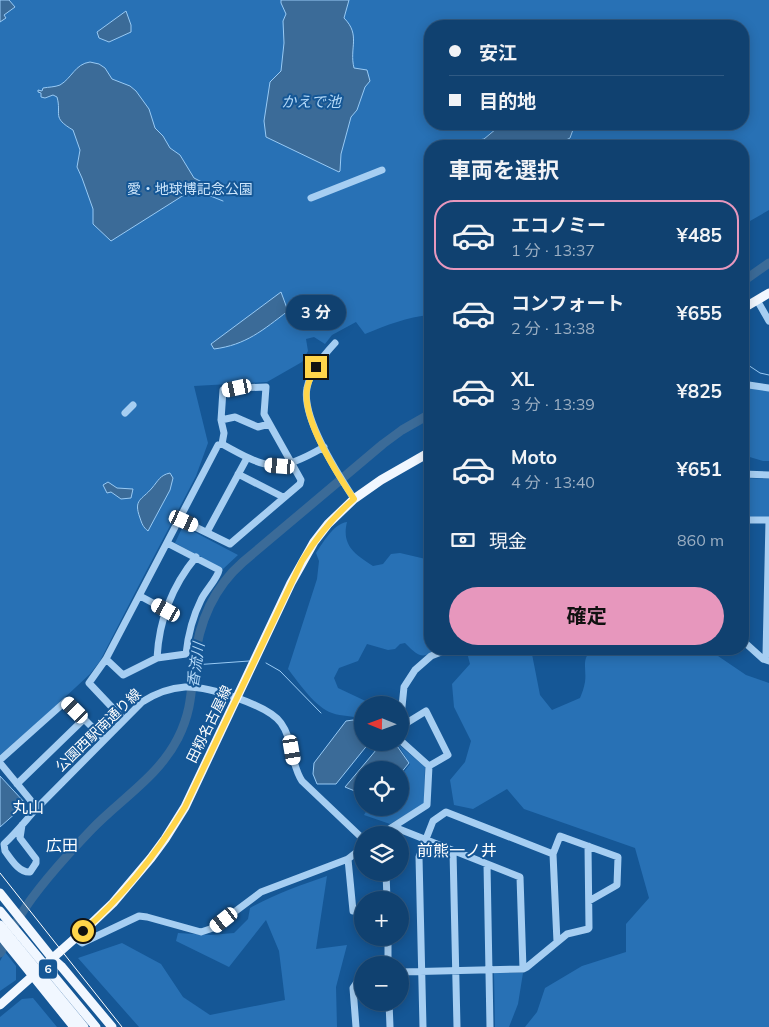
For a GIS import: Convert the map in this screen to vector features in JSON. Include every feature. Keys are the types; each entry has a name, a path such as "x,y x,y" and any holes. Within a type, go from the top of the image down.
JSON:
{"main road":[{"path":"749,305 769,293"},
{"name":"田籾名古屋線","path":"0,1005 113,903 141,871 165,839 185,807 302,561 314,542 328,524 354,499 381,480 424,455"},
{"name":"6","path":"0,893 52,958 61,966 112,1027"},
{"name":"6","path":"0,911 96,1027"},
{"name":"6","path":"0,925 84,1027"},
{"name":"6","path":"1,937 74,1027"}],"street":[{"path":"311,198 382,170"},
{"path":"757,300 769,321"},
{"path":"335,342 316,367 307,386 307,406 324,447 354,499"},
{"path":"749,385 769,388"},
{"path":"124,720 89,683 106,659 140,596 179,519 218,446 222,444 224,434 222,420 223,390 266,387 264,414 301,480 300,484 230,544 179,519"},
{"path":"125,414 132,405"},
{"path":"222,420 235,417 258,427 270,424"},
{"path":"222,444 262,464 280,466 292,463 324,447"},
{"path":"207,532 247,458"},
{"path":"238,474 282,498"},
{"path":"749,474 769,475"},
{"path":"749,520 769,520 766,660"},
{"path":"106,659 123,675 158,658 186,654 189,634 196,612 219,570 167,543"},
{"path":"158,658 159,639 166,610 180,578 196,557"},
{"path":"140,596 166,610"},
{"path":"749,646 766,660"},
{"path":"403,696 404,687 415,670 434,655"},
{"name":"公園西駅南通り線","path":"8,840 142,702 158,692 186,687 198,688 237,698 265,710 280,721 290,739 296,769 302,781 354,830"},
{"path":"37,808 0,762 66,701 104,739"},
{"path":"409,721 426,711 448,755 429,766"},
{"path":"17,784 84,719"},
{"path":"409,748 429,766"},
{"path":"396,826 427,805 429,766"},
{"path":"423,1027 419,857 434,821 446,812 553,854"},
{"path":"22,824 20,838 36,859 35,866 30,872 22,871 4,851 4,844 8,840 22,842"},
{"path":"409,833 520,877 523,969"},
{"path":"557,942 553,854 560,836 618,856 617,885 588,900"},
{"path":"409,972 523,969 528,967 567,934 589,928 588,846"},
{"path":"453,851 457,1027"},
{"path":"75,938 82,943 139,916 202,932 213,928 261,892 348,859 354,854"},
{"path":"348,859 354,911"},
{"path":"487,864 490,1027"},
{"path":"354,987 354,1001"},
{"path":"355,1011 356,1027"},
{"path":"389,1011 390,1027"}],"green space":[{"name":"愛・地球博記念公園","path":"0,0 769,0 769,210 749,222 749,140 424,140 424,316 405,320 365,334 356,322 332,335 325,344 314,337 306,339 308,351 302,362 267,382 194,386 208,443 196,476 100,661 90,674 0,755"},
{"path":"749,387 769,390 769,461 749,457"},
{"path":"749,478 769,479 769,518 749,517"},
{"path":"347,522 346,537 348,544 356,554 373,566 383,564 391,554 400,553 424,559 424,655 418,654 405,643 400,644 395,649 388,650 367,644 358,661 339,668 334,678 338,688 355,696 354,717 336,714 320,706 288,669 317,579 319,561 316,553 337,526"},
{"path":"183,526 238,555 223,569 175,543"},
{"path":"468,655 532,655 540,695 552,710 580,698 584,688 585,664 588,655 718,655 746,675 769,683 769,1027 525,1027 537,1012 545,988 582,966 626,952 626,924 649,898 635,848 524,809 507,789 473,809 454,805 450,780 465,762 471,741 454,707 452,684 470,664"},
{"path":"402,751 406,751 425,767 424,804 409,813 410,764"},
{"path":"367,816 404,816 390,824"},
{"path":"327,876 316,949 347,945 336,987 337,1027 139,1027 78,958 122,943 161,964 183,997 210,1015 285,1000 279,951 266,920 229,967 176,941 178,933 210,935 234,933 248,919 250,908 278,894"},
{"path":"5,952 16,966 16,980 0,991 0,961"},
{"path":"494,973 523,973 518,1004 509,1027 495,1027"},
{"path":"33,998 57,1027 0,1027 0,1017 22,999"}],"water":[{"path":"0,0 9,0 15,7 4,15 6,18 0,22"},
{"name":"かえで池","path":"281,0 349,0 344,18 352,30 354,68 367,70 370,81 365,87 357,110 351,117 341,154 339,172 266,137 264,121 270,82 281,71 284,43 283,21 286,14"},
{"path":"126,11 131,25 131,32 109,42 99,38 97,32"},
{"path":"90,62 99,64 105,68 112,79 130,86 136,91 149,109 155,128 163,136 170,148 180,155 194,178 204,183 205,187 198,191 195,188 111,241 93,224 93,209 77,167 80,150 73,130 60,119 57,97 53,95 45,98 41,97 41,93 38,92 38,90 42,91 43,88 60,85 77,68"},
{"path":"495,130 573,130 570,138 566,140 479,140 484,139"},
{"path":"281,292 288,311 254,336 236,344 214,349 211,344"},
{"path":"170,473 173,478 170,490 148,531 144,527 138,512 138,503 164,475"},
{"path":"108,482 117,488 133,489 131,498 121,499 111,492 107,493 103,485"},
{"path":"354,720 354,751 363,751 336,784 317,784 313,774 314,763 346,721"},
{"path":"375,751 401,751 408,761 367,761"},
{"path":"0,776 26,804 0,827"},
{"path":"354,776 354,791 345,787"}],"waterway":[{"path":"203,188 208,195 223,201"},
{"name":"香流川","path":"749,277 769,263"},
{"path":"749,366 760,373 769,375"},
{"name":"香流川","path":"0,953 35,893 92,829 150,776 170,752 182,729 188,711 196,650 203,622 208,608 232,572 383,444 424,417"},
{"path":"194,665 249,661"},
{"path":"266,663 280,671 321,713"}],"tram line":[{"path":"0,873 122,1027"}],"district":[{"name":"丸山","path":"28,807"},
{"name":"広田","path":"62,845"},
{"name":"前熊一ノ井","path":"457,850"}],"route":[{"path":"83,931 113,903 141,871 165,839 185,807 302,561 328,524 354,499 314,428 307,406 307,386 316,367"}]}
